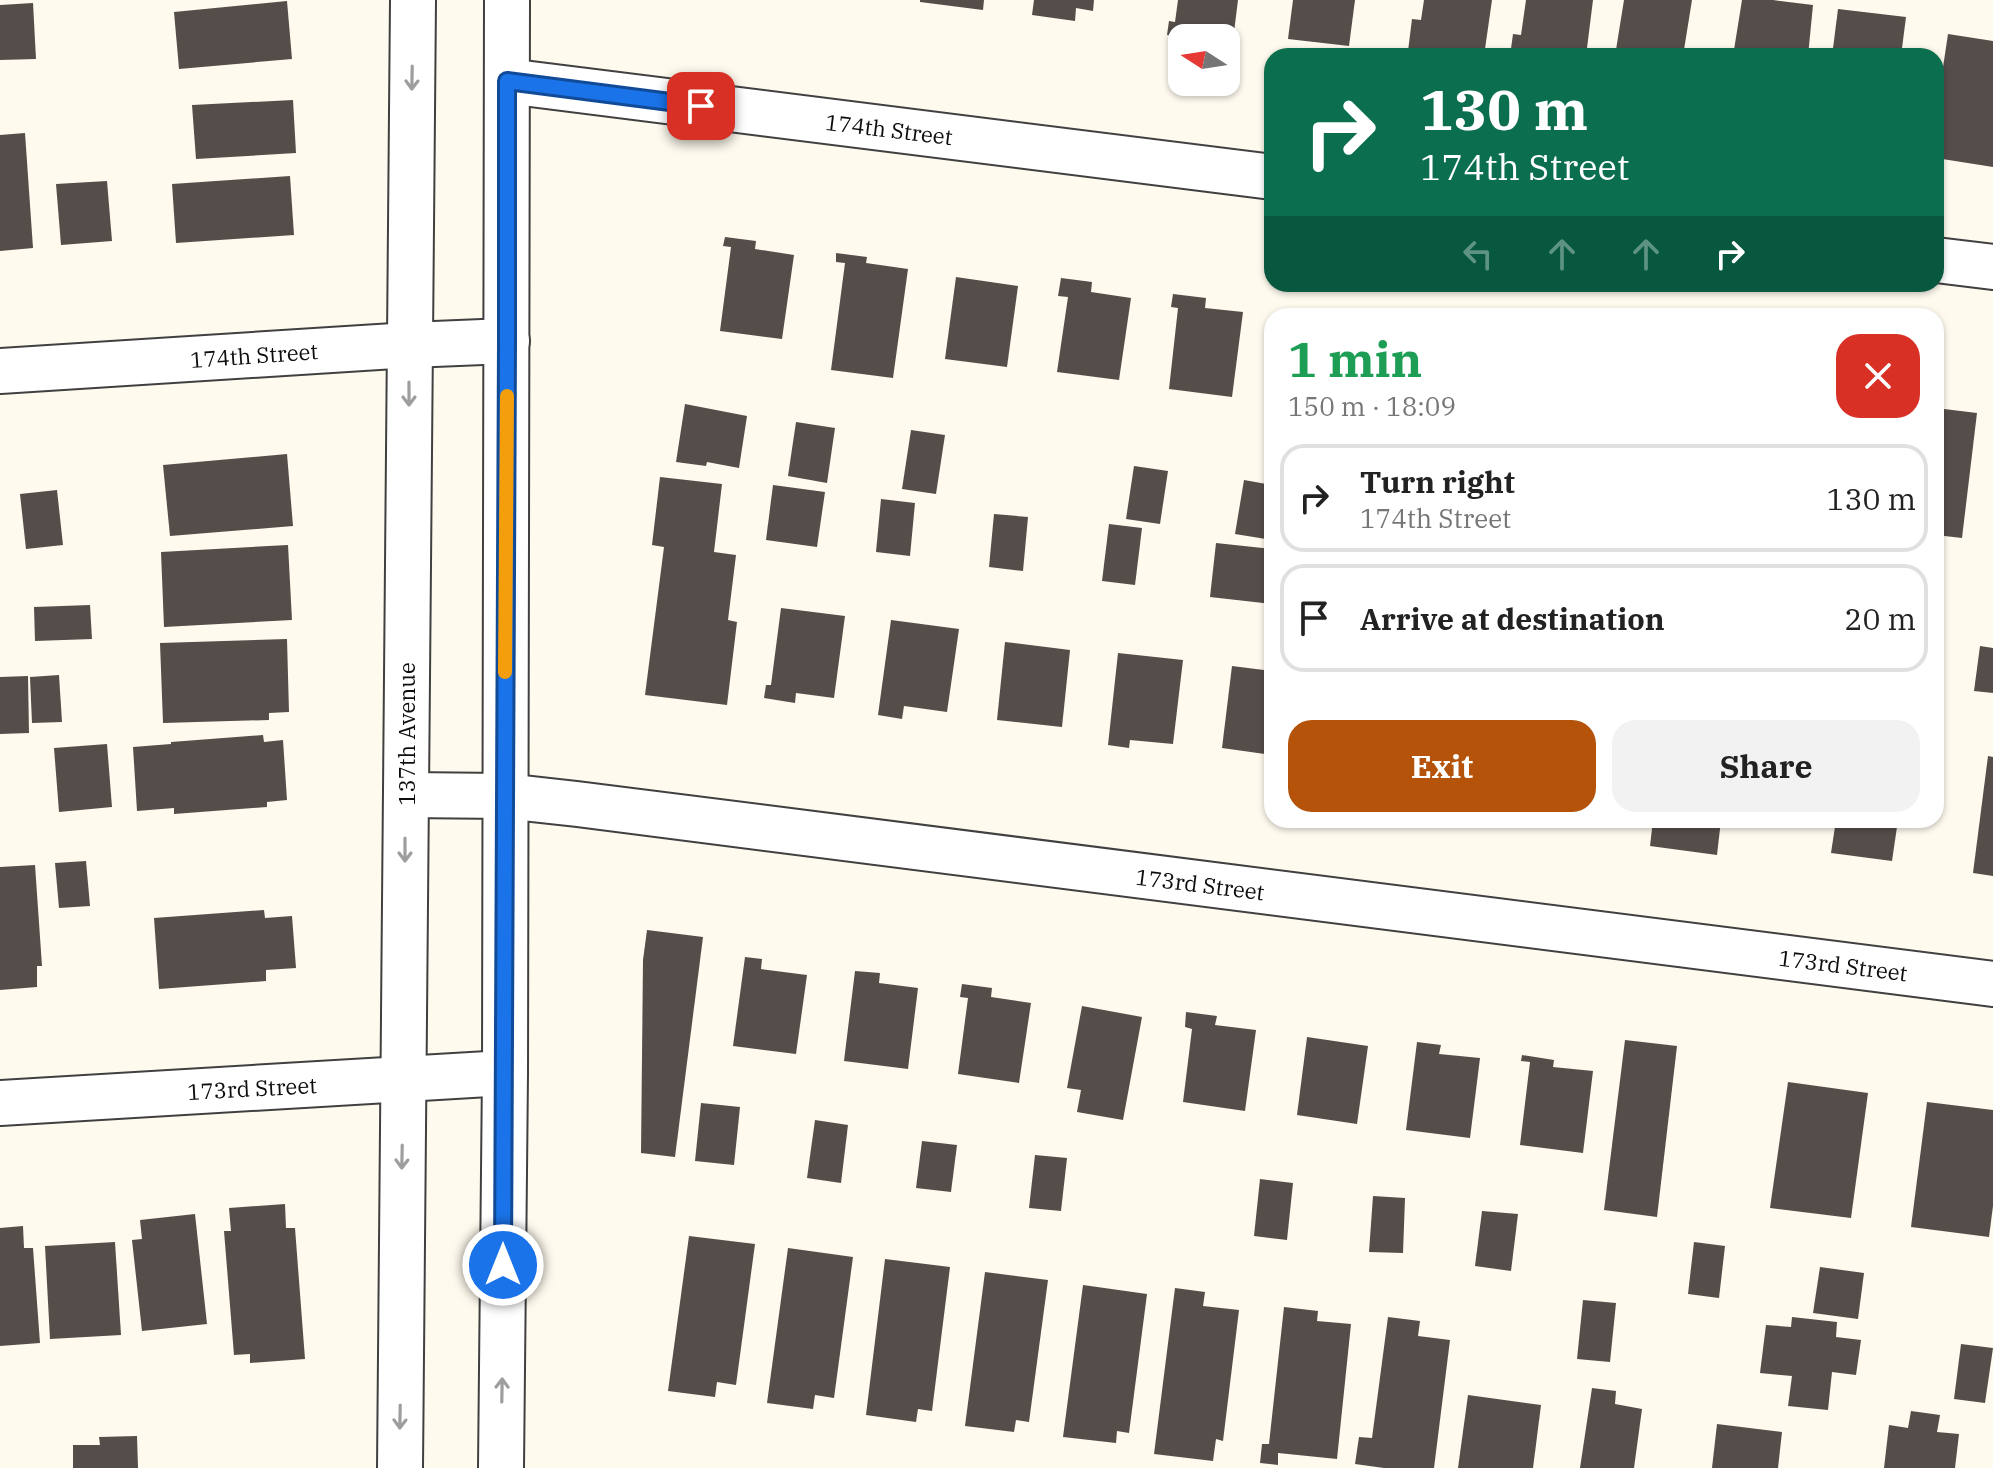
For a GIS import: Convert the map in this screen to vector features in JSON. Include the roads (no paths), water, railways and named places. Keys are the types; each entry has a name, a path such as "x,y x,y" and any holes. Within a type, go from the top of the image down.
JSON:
{"street":[{"name":"137th Avenue","path":"400,1468 413,0"},
{"path":"501,1468 507,0"},
{"name":"174th Street","path":"507,81 1264,176"},
{"path":"1944,261 1993,267"},
{"name":"174th Street","path":"0,371 507,341"},
{"name":"173rd Street","path":"406,795 505,796 1993,984"},
{"name":"173rd Street","path":"0,1103 505,1073"}]}
